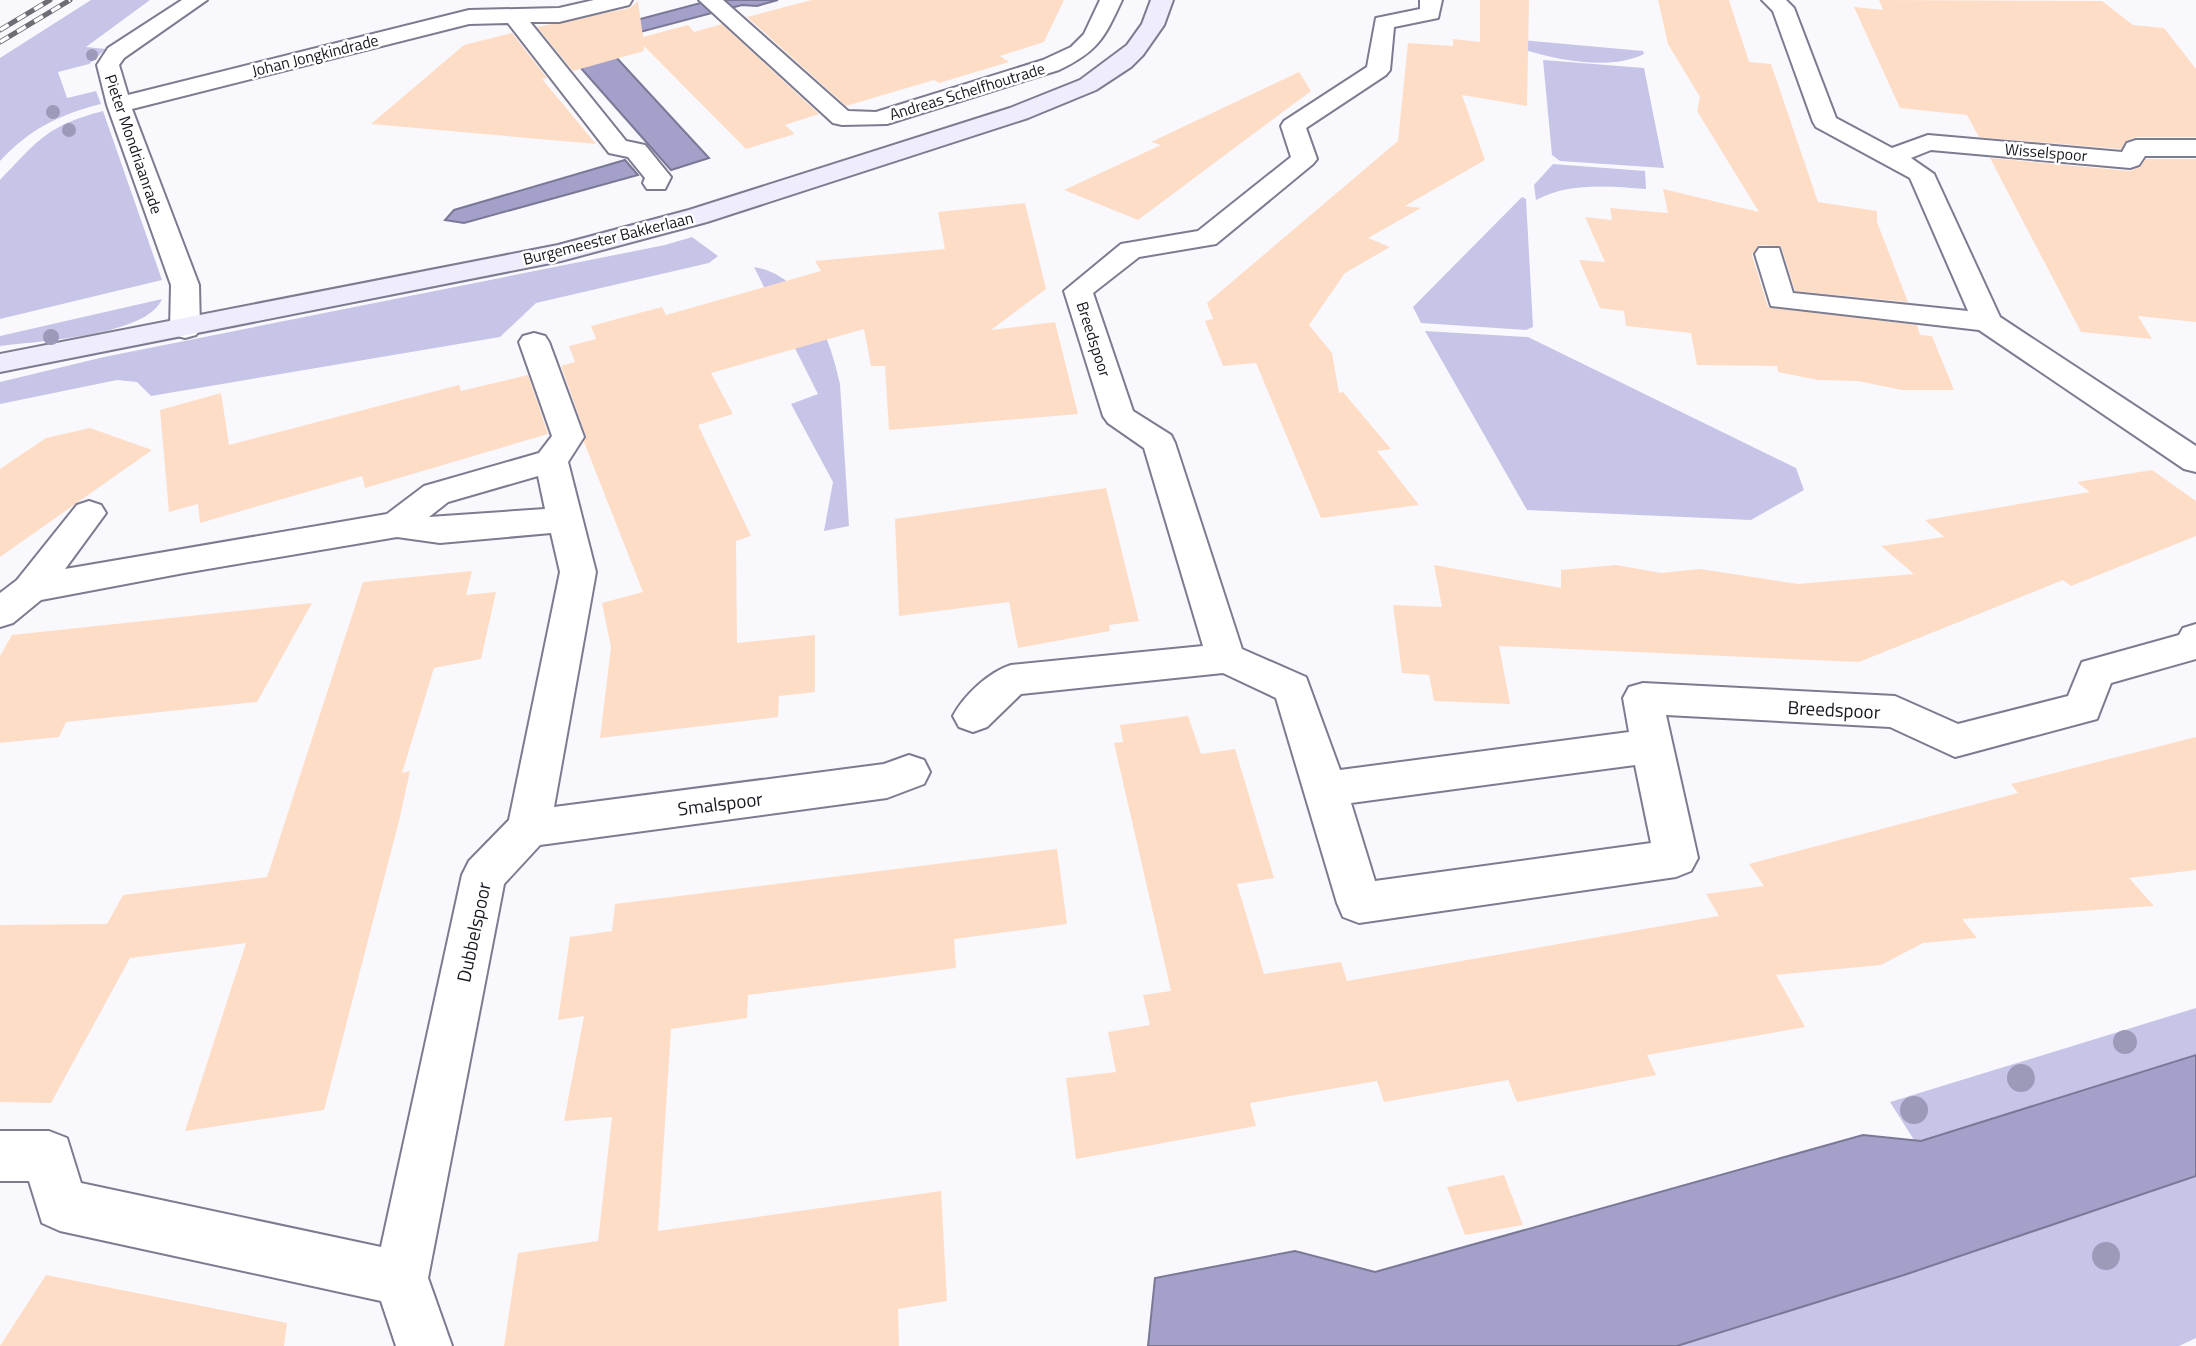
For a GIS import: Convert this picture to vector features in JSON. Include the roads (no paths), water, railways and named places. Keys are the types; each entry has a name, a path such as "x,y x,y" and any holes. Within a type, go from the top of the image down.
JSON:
{"street":[{"name":"Pieter Mondriaanrade","path":"185,329 184,285 119,105 108,65 116,53 196,0"},
{"name":"Johan Jongkindrade","path":"119,105 469,17 559,15 621,0"},
{"name":"Andreas Schelfhoutrade","path":"714,4 842,118 878,119 1051,65 1079,52 1094,37 1111,0"},
{"name":"Burgemeester Bakkerlaan","path":"0,363 185,329 561,253 652,230 1019,113 1088,85 1123,62 1135,50 1153,25 1162,0"},
{"name":"Breedspoor","path":"1431,0 1430,13 1384,23 1378,70 1293,126 1304,159 1206,238 1131,250 1078,291 1119,416 1158,443 1226,658 1292,688 1326,789 1359,903 1676,858 1643,698 1895,712 1955,741 2083,708 2096,673 2195,645 2196,638"},
{"path":"1773,0 1783,8 1825,122 1922,174 1987,322"},
{"path":"514,16 618,148 636,150 657,177 656,183"},
{"name":"Wisselspoor","path":"1892,157 1928,142 2130,160 2136,148 2196,148"},
{"path":"1769,254 1782,300 1987,322 2196,461"},
{"path":"397,525 436,494 551,461 568,437 534,342"},
{"path":"529,828 578,572 551,461"},
{"path":"0,613 30,589 89,513"},
{"path":"30,589 397,525 440,531 566,519"},
{"path":"973,716 1011,680 1226,658"},
{"path":"1326,789 1651,746"},
{"name":"Smalspoor","path":"529,828 887,781 909,772"},
{"name":"Dubbelspoor","path":"401,1278 484,875 529,828"},
{"path":"0,1156 49,1156 60,1205 401,1278 424,1346"}],"railway":[{"path":"0,30 50,0"},
{"path":"0,42 70,0"}]}
